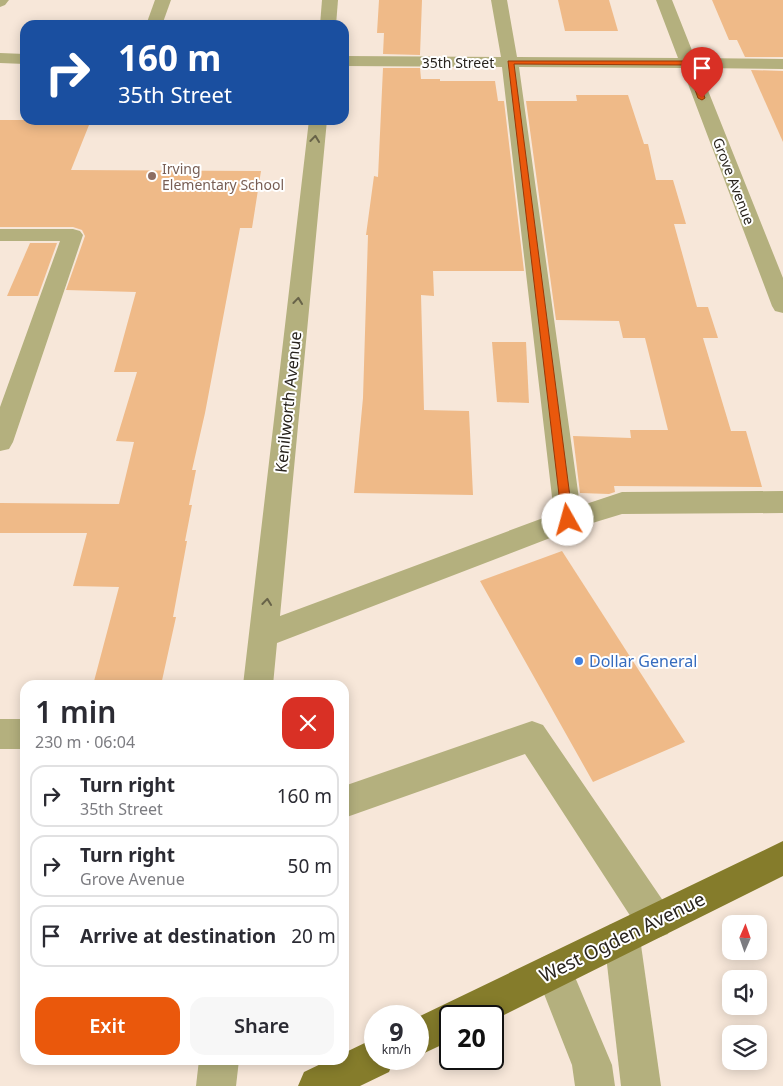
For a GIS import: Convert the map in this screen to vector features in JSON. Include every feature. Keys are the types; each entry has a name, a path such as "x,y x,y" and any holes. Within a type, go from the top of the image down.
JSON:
{"main road":[{"name":"West Ogden Avenue","path":"484,1005 783,858"},
{"path":"324,1085 364,1064"}],"street":[{"path":"156,20 163,0"},
{"path":"328,20 330,0"},
{"path":"499,0 510,62 568,520"},
{"name":"Grove Avenue","path":"664,0 783,306"},
{"path":"0,58 20,59"},
{"name":"35th Street","path":"349,61 783,64"},
{"name":"Kenilworth Avenue","path":"258,680 317,125"},
{"path":"0,235 73,235 0,442"},
{"path":"263,635 568,520 622,503 783,502"},
{"path":"0,734 20,734"},
{"path":"349,800 532,736 655,921"},
{"path":"622,938 641,1086"},
{"path":"554,971 592,1065 595,1086"},
{"path":"216,1086 218,1065"}],"building":[{"path":"379,0 422,0 420,55 383,54 384,33 377,33"},
{"path":"558,0 609,0 618,31 565,31"},
{"path":"712,0 783,0 783,57 745,57 737,40 729,40"},
{"path":"383,68 420,68 421,79 495,81 498,101 504,101 524,271 433,271 434,296 421,295 424,410 469,411 473,495 354,493 363,398 368,235 366,235 374,176 378,177"},
{"path":"751,70 783,71 783,142"},
{"path":"576,95 628,95 644,144 648,144 656,180 673,180 686,224 674,224 697,307 708,307 718,338 703,338 731,431 746,431 762,487 614,486 615,492 609,494 580,493 573,436 631,438 630,430 668,430 645,338 623,338 619,321 556,320 526,101 577,101"},
{"path":"0,120 20,120 20,125 89,125 71,170 261,171 252,228 240,228 205,413 192,470 196,470 189,505 192,505 185,541 187,541 173,617 176,617 162,680 94,680 119,587 73,586 87,533 0,533 0,503 119,504 134,442 116,441 137,372 114,372 136,292 66,290 85,236 82,230 73,227 0,227"},
{"path":"30,243 57,243 38,296 7,296"},
{"path":"492,342 526,342 529,403 497,402"},
{"name":"Dollar General","path":"562,551 685,742 593,782 480,581"}],"place":[{"name":"Irving Elementary School","path":"152,176"},
{"name":"Dollar General","path":"579,661"}],"route":[{"path":"568,520 510,62 688,63 702,98"}]}
